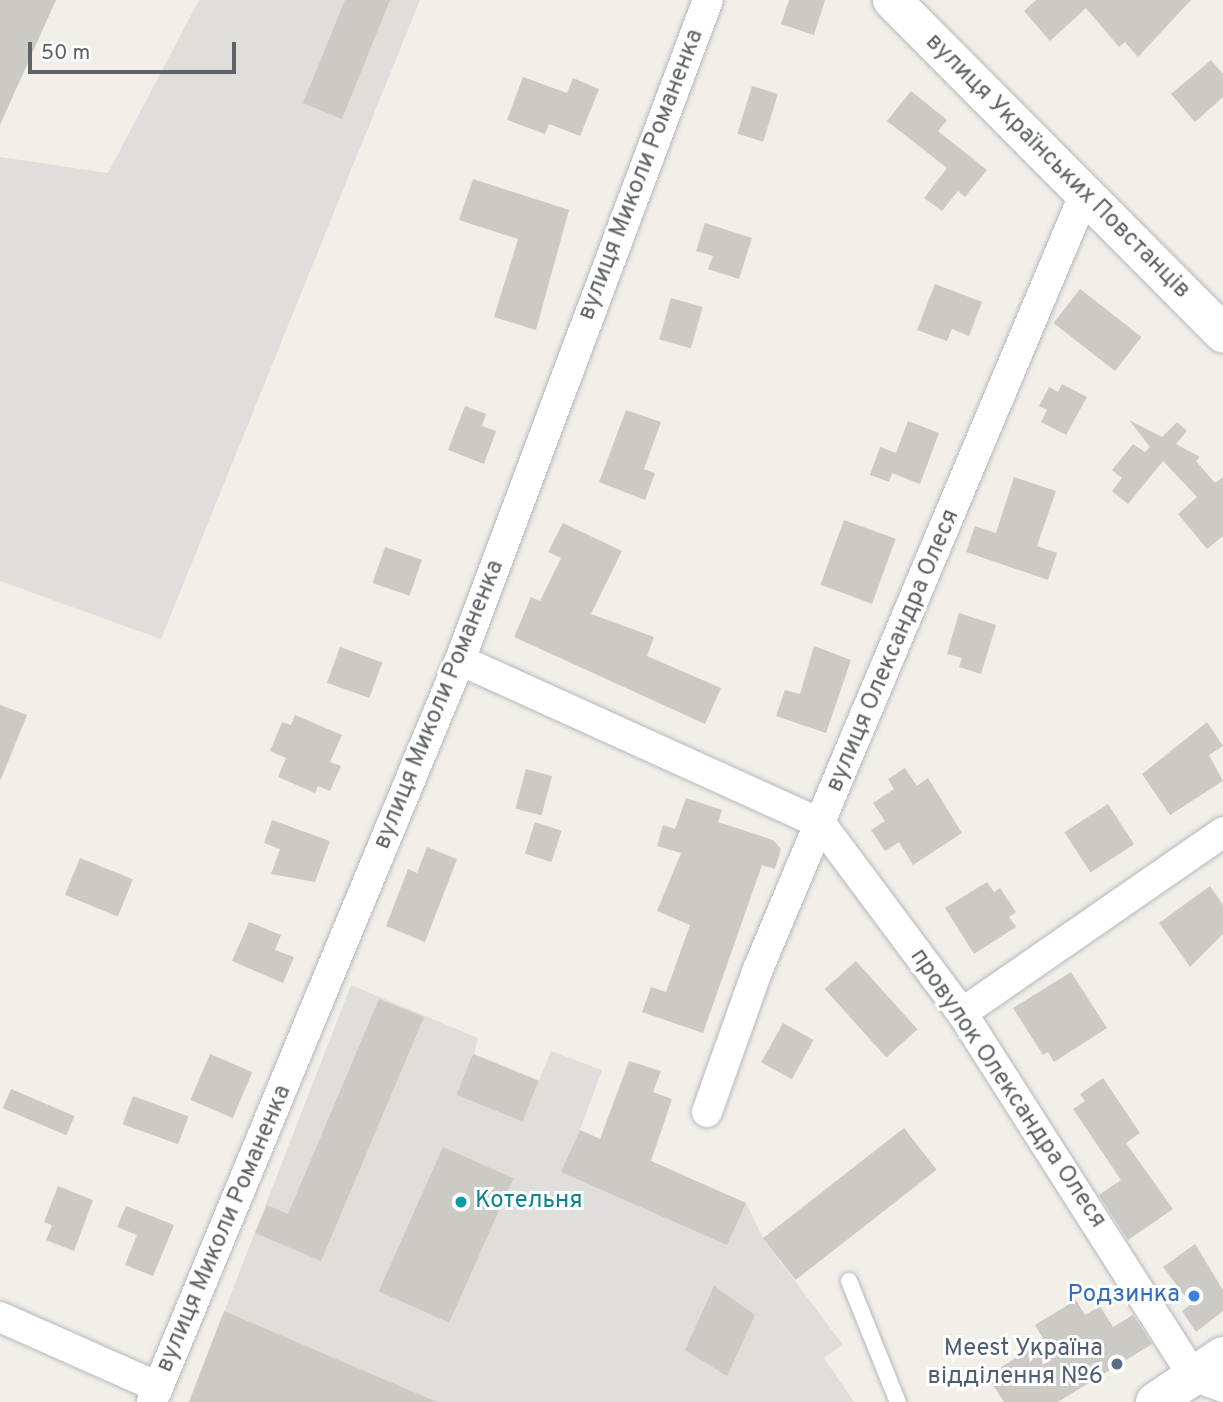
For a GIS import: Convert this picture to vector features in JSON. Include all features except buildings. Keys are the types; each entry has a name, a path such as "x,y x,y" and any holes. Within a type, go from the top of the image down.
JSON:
{"street":[{"name":"вулиця Миколи Романенка","path":"155,1394 460,660 708,0"},
{"name":"вулиця Українських Повстанців","path":"892,0 1223,333"},
{"name":"вулиця Олександра Олеся","path":"707,1112 821,824 1085,193"},
{"name":"провулок Олександра Олеся","path":"460,660 821,824 962,1013 1213,1373"},
{"path":"962,1013 1223,832"},
{"path":"0,1317 155,1394"},
{"path":"1155,1402 1213,1373"}],"lane":[{"path":"849,1281 898,1402"}],"shaded area":[{"path":"199,0 420,0 161,639 0,581 0,157 108,173"},
{"path":"351,985 478,1038 474,1054 539,1081 551,1051 602,1070 580,1130 746,1203 764,1240 843,1345 824,1358 854,1402 189,1402"}],"place":[{"name":"Котельня","path":"461,1202"},
{"name":"Родзинка","path":"1194,1296"},
{"name":"Meest Україна відділення №6","path":"1117,1364"}]}
